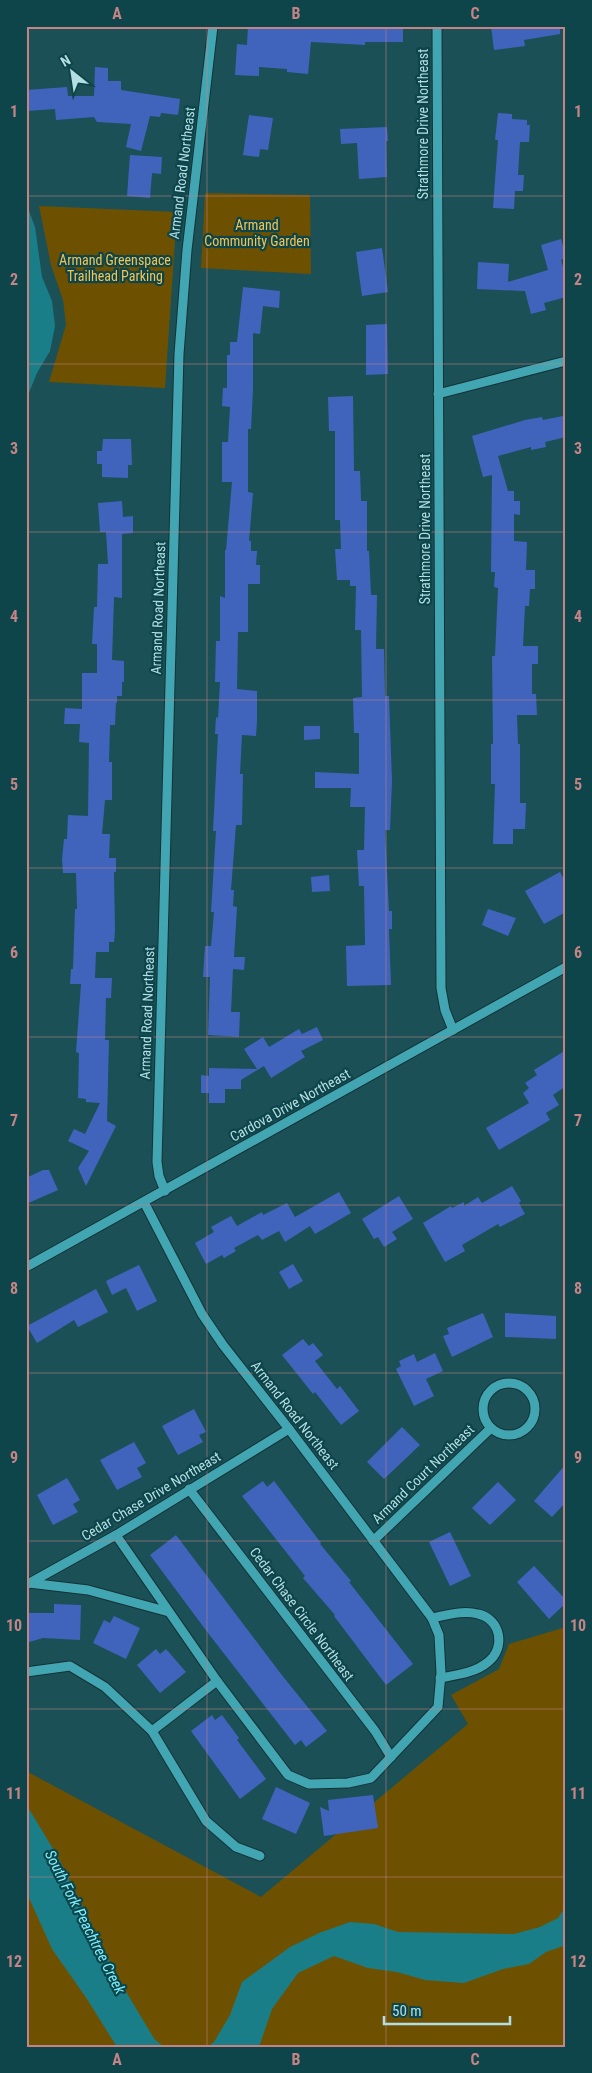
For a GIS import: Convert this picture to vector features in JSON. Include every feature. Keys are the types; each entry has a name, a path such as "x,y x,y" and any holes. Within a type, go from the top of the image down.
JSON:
{"street":[{"name":"Armand Road Northeast","path":"165,1191 159,1176 157,1162 179,354 187,250 213,26"},
{"name":"Strathmore Drive Northeast","path":"437,26 441,988 445,1010 453,1030"},
{"path":"438,394 566,362"},
{"name":"Cardova Drive Northeast","path":"26,1267 566,967"},
{"name":"Armand Road Northeast","path":"144,1202 202,1314 223,1346 289,1428 432,1618 439,1634 440,1678"},
{"name":"Armand Court Northeast","path":"511,1383 527,1390 535,1405 535,1413 528,1427 514,1434 506,1434 491,1428 484,1412 488,1395 494,1388 502,1384 511,1383"},
{"name":"Cedar Chase Drive Northeast","path":"27,1584 116,1535 289,1428"},
{"name":"Armand Court Northeast","path":"374,1541 491,1428"},
{"name":"Cedar Chase Circle Northeast","path":"189,1490 375,1731 391,1757"},
{"path":"116,1535 217,1681 288,1774 309,1784 348,1784 370,1778 438,1707 440,1678 467,1672 488,1663 496,1653 500,1642 492,1621 479,1614 460,1612 432,1618"},
{"path":"27,1584 88,1590 169,1612"},
{"path":"26,1672 70,1666 105,1687 152,1731 206,1821 236,1848 260,1856"},
{"path":"152,1731 217,1681"}],"green space":[{"name":"Armand Community Garden","path":"205,193 310,195 311,274 201,268"},
{"name":"Armand Greenspace Trailhead Parking","path":"39,206 177,212 165,388 49,382 66,325 63,300 51,265"},
{"path":"566,1627 566,2047 26,2047 26,1771 261,1897 468,1724 451,1695 499,1669 509,1644"}],"water":[{"path":"26,203 35,227 42,277 52,301 55,326 50,351 37,373 26,400"},
{"name":"South Fork Peachtree Creek","path":"26,1804 58,1857 119,1980 155,2040 165,2047 117,2047 87,1999 52,1949 29,1898 26,1885"},
{"path":"566,1906 566,1945 546,1952 529,1964 503,1969 464,1983 425,1980 397,1972 368,1968 334,1956 298,1973 272,2009 259,2047 207,2047 214,2042 230,2015 242,1982 290,1947 319,1933 350,1922 374,1924 398,1932 514,1934 540,1927 558,1918"}],"building":[{"path":"248,26 286,28 286,26 403,26 403,42 365,42 365,45 311,42 308,74 287,72 287,69 259,67 259,76 235,75 237,44 247,45"},
{"path":"491,26 560,26 560,34 524,40 525,46 494,50"},
{"path":"95,67 108,68 108,81 121,81 121,90 180,99 178,115 161,113 160,117 150,116 141,151 126,147 131,124 97,122 94,117 56,120 55,109 27,111 26,90 67,87 68,96 94,96"},
{"path":"498,113 512,114 512,119 527,120 527,125 530,125 529,142 520,142 518,175 524,175 523,191 515,191 514,209 493,208 498,140 495,140"},
{"path":"249,115 273,118 268,150 260,149 259,157 243,155"},
{"path":"387,127 387,177 359,179 357,143 341,144 340,129"},
{"path":"130,155 162,157 161,174 152,173 150,198 127,196"},
{"path":"561,239 566,257 561,260 566,277 566,297 544,303 546,310 531,314 525,291 477,289 478,262 509,264 508,282 548,270 541,245"},
{"path":"382,248 388,292 362,296 356,252"},
{"path":"243,287 280,291 279,308 263,306 260,334 253,333 251,429 248,429 248,492 253,493 249,541 251,541 251,551 257,551 256,565 260,565 260,584 248,584 248,632 238,632 237,689 257,691 256,736 242,735 240,774 243,774 242,825 236,825 231,890 234,890 233,906 237,907 234,957 245,957 244,970 233,969 231,1012 240,1012 239,1037 208,1035 210,977 203,977 205,946 211,946 214,912 211,912 216,831 213,831 218,734 215,734 220,682 215,682 216,641 220,641 220,596 225,598 225,550 232,482 222,482 222,442 228,442 230,407 222,406 223,388 227,388 227,355 230,355 230,342 237,342"},
{"path":"387,324 388,374 366,375 366,325"},
{"path":"353,396 354,471 360,471 361,501 367,501 367,551 369,551 371,595 377,595 376,649 384,649 385,696 389,696 392,781 390,830 385,830 389,911 392,911 392,929 389,929 391,985 347,986 346,946 365,945 364,886 359,886 357,850 364,850 365,807 350,807 351,788 315,788 315,772 359,774 359,733 354,733 353,698 362,697 361,630 355,630 356,586 350,586 350,580 337,580 335,549 341,549 340,520 335,520 335,431 329,431 328,397"},
{"path":"563,416 566,418 566,437 545,442 546,447 531,450 531,447 498,456 508,491 514,491 514,501 520,501 520,515 514,514 514,541 527,542 526,570 535,570 535,589 530,589 529,606 525,606 523,646 538,646 538,664 532,664 532,694 536,694 537,715 517,715 518,744 520,744 520,803 526,803 525,829 513,829 513,844 493,844 495,784 491,784 491,744 493,744 492,656 495,656 498,588 494,587 495,572 491,572 492,475 483,477 472,436 525,420 542,417 543,420"},
{"path":"103,439 131,439 132,465 128,465 128,478 102,477 102,464 97,464 97,451 102,451"},
{"path":"122,501 123,517 133,516 133,533 122,534 122,598 114,597 112,660 124,661 124,682 122,682 122,696 117,696 115,725 110,725 109,762 112,762 112,800 105,800 102,834 110,834 109,858 116,858 116,872 114,872 115,931 114,942 109,942 109,952 96,952 95,978 112,978 111,998 106,998 105,1040 109,1040 107,1121 116,1126 86,1186 78,1168 89,1151 68,1141 74,1129 85,1134 100,1103 86,1102 86,1099 78,1098 79,1053 76,1052 81,984 70,984 71,969 73,969 75,909 77,909 76,873 63,873 62,859 64,839 67,839 68,815 88,816 89,743 79,742 80,724 64,724 65,708 82,709 82,673 97,673 97,644 92,644 94,607 97,607 98,564 108,564 106,532 100,532 98,503"},
{"path":"304,726 320,726 320,739 304,740"},
{"path":"560,872 566,883 566,912 544,924 525,891"},
{"path":"329,875 330,891 312,892 311,877"},
{"path":"488,909 516,918 508,936 482,925"},
{"path":"317,1027 323,1040 301,1051 305,1057 271,1078 264,1066 241,1080 241,1089 225,1089 225,1103 209,1103 209,1093 201,1093 201,1075 209,1076 209,1068 257,1069 244,1049 263,1037 269,1047 299,1029 302,1034"},
{"path":"566,1050 566,1086 553,1095 559,1105 546,1113 550,1120 499,1150 486,1128 529,1103 523,1093 529,1088 525,1083 537,1075 534,1070"},
{"path":"43,1170 49,1170 58,1190 26,1204 26,1178"},
{"path":"512,1186 521,1201 519,1203 525,1214 500,1227 498,1224 462,1245 465,1251 445,1262 423,1223 451,1206 452,1208 464,1202 464,1206 478,1197 482,1203"},
{"path":"339,1192 351,1213 315,1234 310,1226 285,1242 279,1231 262,1240 258,1235 234,1248 236,1251 224,1258 222,1255 206,1264 195,1243 214,1232 211,1227 231,1216 237,1226 262,1212 263,1215 287,1203 295,1217"},
{"path":"399,1196 413,1219 392,1232 397,1239 384,1247 378,1237 374,1239 362,1219"},
{"path":"293,1264 303,1281 289,1289 279,1272"},
{"path":"139,1265 157,1301 137,1311 126,1288 112,1295 106,1281"},
{"path":"96,1289 108,1312 78,1327 74,1320 37,1343 27,1326"},
{"path":"483,1313 493,1337 452,1357 443,1336 449,1334 447,1328"},
{"path":"505,1313 556,1316 556,1339 505,1337"},
{"path":"303,1339 309,1346 313,1343 323,1355 315,1361 337,1389 340,1386 359,1411 341,1425 282,1355"},
{"path":"435,1353 443,1371 426,1379 434,1396 414,1406 396,1369 401,1366 399,1361 414,1354 417,1362"},
{"path":"194,1409 206,1432 199,1435 203,1442 178,1455 162,1426"},
{"path":"402,1427 420,1445 384,1479 367,1462"},
{"path":"134,1442 146,1463 137,1468 142,1477 117,1490 100,1460"},
{"path":"566,1464 566,1502 552,1517 534,1501"},
{"path":"67,1478 80,1500 73,1504 78,1512 53,1525 37,1495"},
{"path":"263,1481 267,1487 274,1481 413,1664 386,1685 335,1615 303,1578 305,1576 242,1496"},
{"path":"498,1482 516,1500 490,1525 472,1508"},
{"path":"450,1532 471,1576 450,1586 429,1542"},
{"path":"176,1535 281,1674 327,1731 306,1747 301,1740 295,1745 150,1555"},
{"path":"534,1566 566,1600 566,1603 549,1619 517,1582"},
{"path":"54,1604 81,1605 80,1640 43,1638 26,1643 26,1613 54,1613"},
{"path":"114,1616 140,1628 126,1659 93,1643 104,1620 110,1623"},
{"path":"156,1649 160,1654 166,1649 186,1672 160,1693 137,1665"},
{"path":"212,1715 215,1720 222,1715 239,1738 237,1740 266,1779 240,1799 191,1731"},
{"path":"276,1787 310,1803 296,1834 262,1819"},
{"path":"373,1795 378,1828 324,1836 320,1807 329,1811 328,1800"}]}
